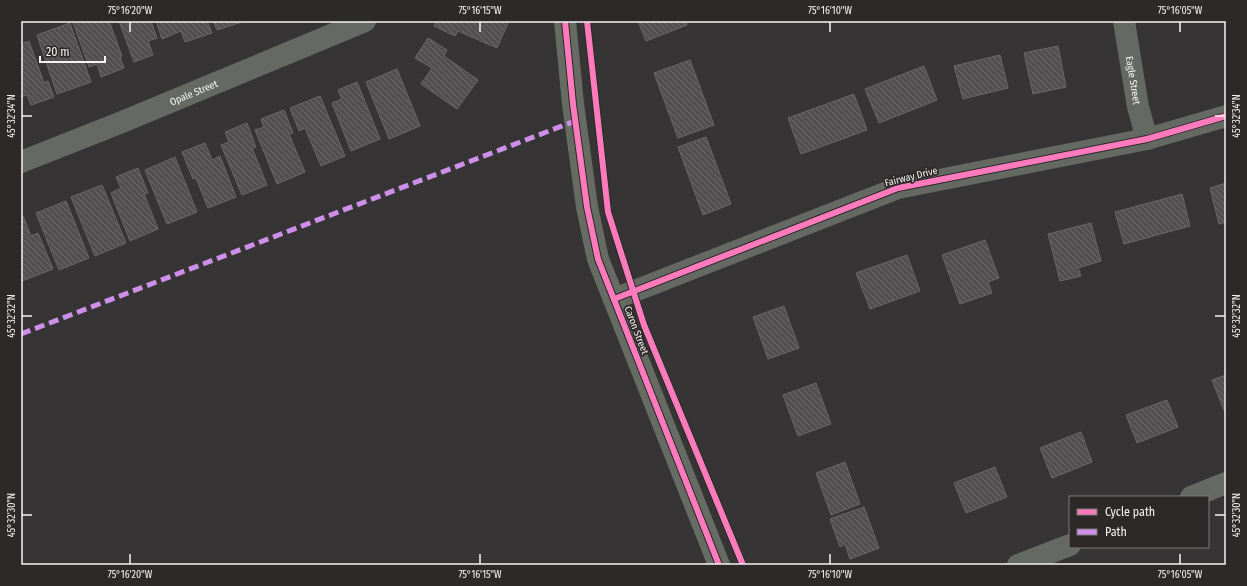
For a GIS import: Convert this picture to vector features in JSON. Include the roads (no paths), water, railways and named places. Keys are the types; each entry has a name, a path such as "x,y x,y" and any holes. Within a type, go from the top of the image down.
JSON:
{"street":[{"name":"Opale Street","path":"21,162 122,122 365,21"},
{"name":"Caron Street","path":"565,21 573,104 587,207 598,259 719,565"},
{"name":"Eagle Street","path":"1124,21 1138,107 1147,139"},
{"name":"Fairway Drive","path":"614,299 898,188 1147,139 1226,116"},
{"path":"1194,496 1226,483"},
{"path":"1018,565 1069,545"}]}
